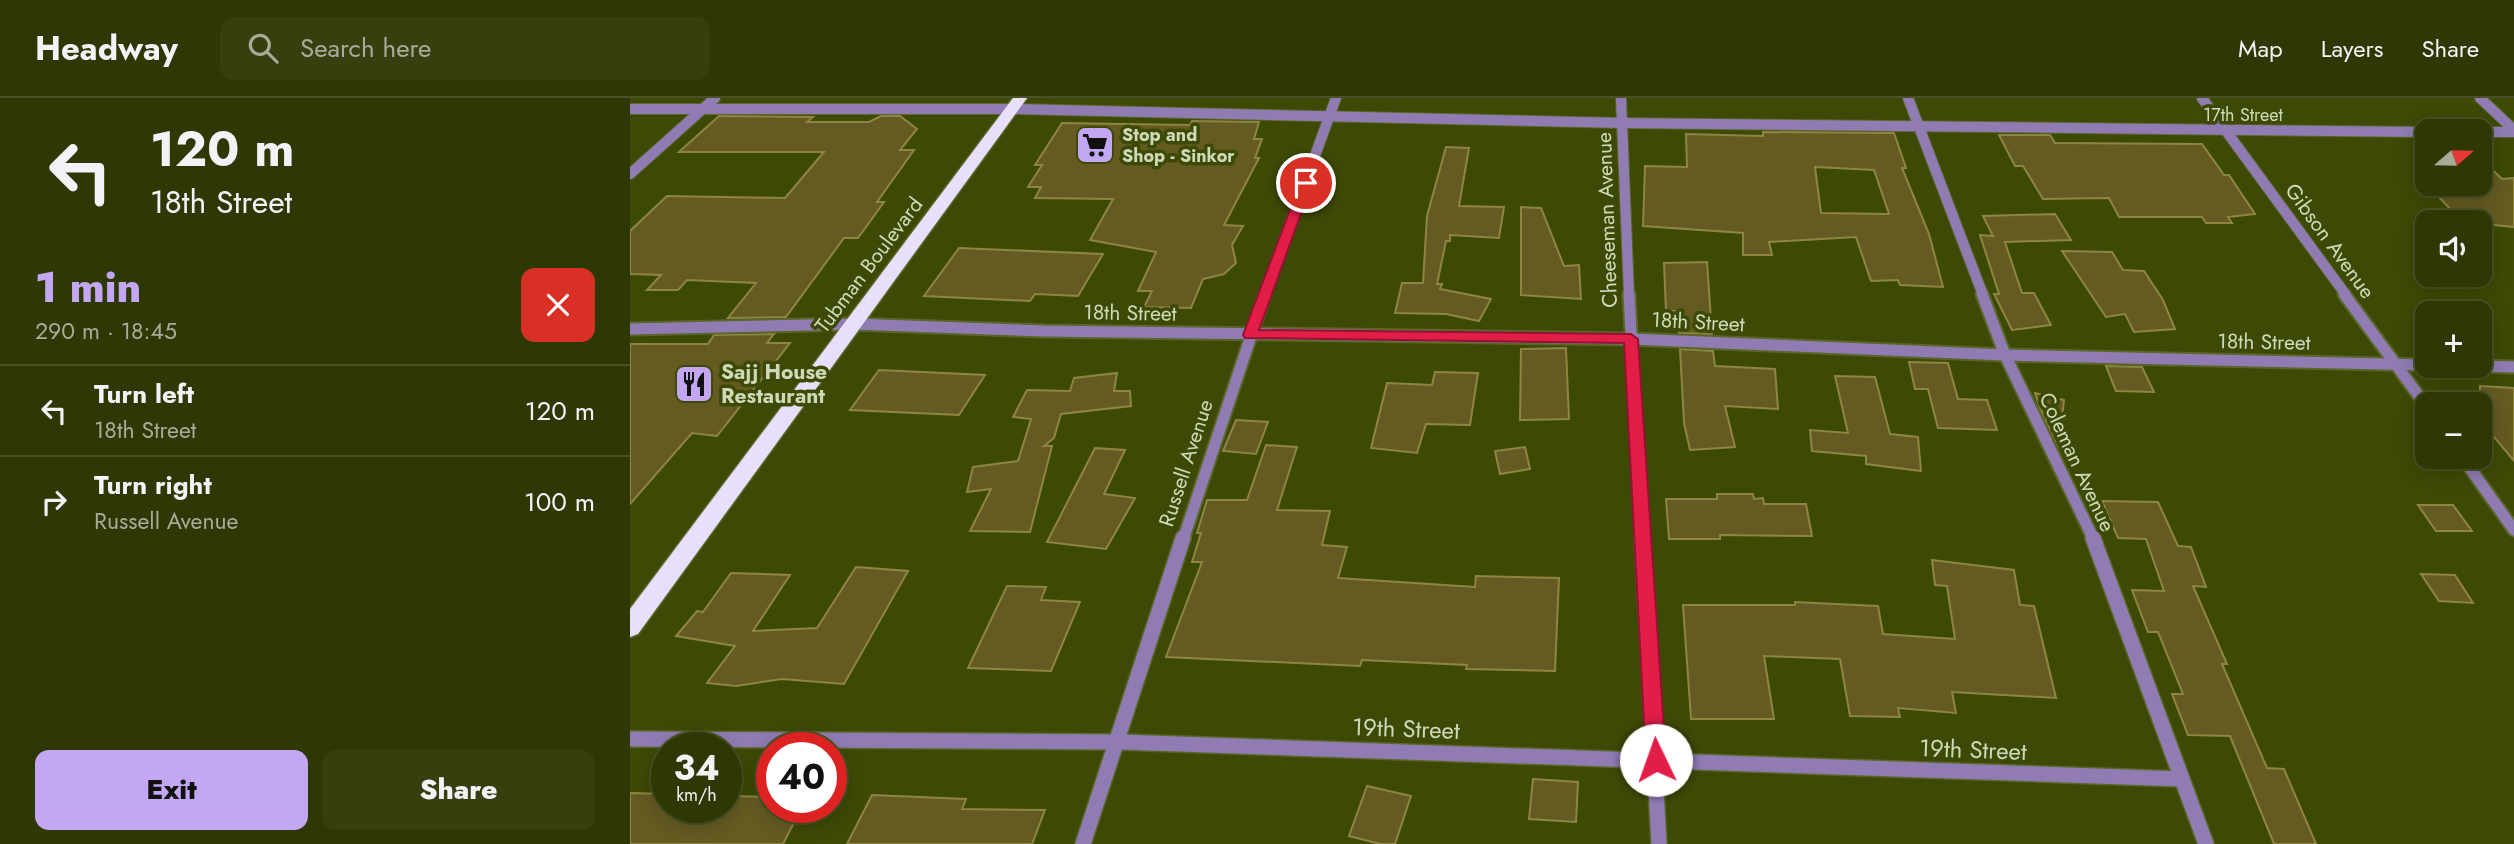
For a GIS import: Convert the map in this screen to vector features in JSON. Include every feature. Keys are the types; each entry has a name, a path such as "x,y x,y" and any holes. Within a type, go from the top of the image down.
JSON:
{"highway":[{"name":"Tubman Boulevard","path":"630,627 1016,104"}],"street":[{"path":"630,174 715,98"},
{"name":"Russell Avenue","path":"1083,844 1250,335 1336,98"},
{"name":"Cheeseman Avenue","path":"1621,98 1631,339 1656,760 1658,844"},
{"name":"Coleman Avenue","path":"1908,98 2004,355 2090,530 2206,844"},
{"name":"Gibson Avenue","path":"2202,98 2417,392"},
{"path":"2480,98 2514,131"},
{"name":"17th Street","path":"630,108 702,110 1016,104 1329,117 1622,123 2415,132"},
{"path":"2492,132 2514,131"},
{"name":"18th Street","path":"630,329 853,324 1250,335 1631,339 2004,355 2415,365"},
{"path":"2492,366 2514,367"},
{"path":"2471,469 2514,530"},
{"name":"19th Street","path":"630,739 1116,741 1978,774 2181,779"}],"building":[{"path":"719,116 813,117 807,122 869,122 881,116 900,116 917,129 900,150 914,150 877,202 884,202 858,238 844,238 786,317 728,318 756,283 687,280 678,290 647,290 661,275 630,274 630,231 667,196 785,198 824,152 679,152"},
{"path":"1192,121 1259,122 1254,139 1262,139 1255,158 1259,158 1224,225 1243,226 1232,245 1236,263 1224,274 1203,279 1191,308 1144,307 1152,291 1138,291 1156,252 1090,240 1113,199 1035,198 1041,187 1028,187 1042,165 1035,165 1062,123 1190,125"},
{"path":"1763,132 1894,133 1906,168 1902,168 1929,234 1943,287 1900,285 1898,280 1871,281 1856,237 1769,242 1772,255 1743,255 1743,233 1643,226 1645,166 1687,167 1686,134 1763,136","holes":["1815,167 1874,170 1889,214 1821,213"]},
{"path":"1999,135 2050,135 2055,143 2202,144 2224,175 2229,175 2255,214 2228,217 2232,223 2206,223 2202,217 2119,217 2109,198 2043,199 2023,166 2015,166"},
{"path":"1446,147 1469,148 1459,206 1504,207 1499,238 1450,235 1450,241 1446,241 1437,284 1442,284 1440,289 1491,299 1479,321 1446,314 1395,313 1402,283 1423,283 1427,216"},
{"path":"2492,169 2502,179 2514,178 2514,227 2492,225 2492,210 2451,210 2438,196 2492,196"},
{"path":"1521,207 1541,208 1564,266 1579,265 1581,299 1521,295"},
{"path":"2055,214 2071,240 2005,242 2022,293 2034,293 2051,325 2012,330 1994,294 1999,294 1980,235 1993,236 1983,216"},
{"path":"959,248 1103,254 1078,296 1035,294 1030,301 924,296"},
{"path":"2062,251 2112,252 2123,270 2144,271 2163,300 2175,329 2134,332 2125,314 2106,317"},
{"path":"1707,262 1712,334 1679,333 1678,311 1666,311 1664,263"},
{"name":"Sajj House Restaurant","path":"774,334 767,343 790,343 717,436 692,433 630,504 630,344 708,344 714,335"},
{"path":"1566,348 1569,419 1520,420 1521,349"},
{"path":"1680,349 1713,351 1715,366 1775,369 1778,409 1725,406 1735,447 1690,450 1684,423"},
{"path":"1909,362 1948,363 1958,399 1987,400 1997,430 1938,428 1928,389 1915,389"},
{"path":"2106,366 2142,367 2154,392 2116,391"},
{"path":"879,370 985,375 959,415 850,410"},
{"path":"1435,372 1478,373 1470,425 1426,424 1417,453 1371,448 1387,383 1432,385"},
{"path":"1117,373 1114,391 1130,391 1131,406 1061,414 1054,438 1044,446 1052,446 1030,532 970,531 991,489 967,492 973,467 1018,461 1031,419 1013,417 1027,390 1070,391 1074,378"},
{"path":"1835,376 1875,377 1890,434 1918,437 1921,471 1866,464 1866,456 1812,451 1810,430 1848,433"},
{"path":"2480,386 2514,388 2514,461 2492,434 2492,392 2480,392"},
{"path":"2035,393 2064,400 2059,447 2040,408"},
{"path":"1236,420 1268,422 1256,454 1223,451"},
{"path":"1266,445 1297,447 1277,510 1330,511 1322,545 1347,547 1338,578 1475,587 1476,576 1559,578 1555,671 1466,669 1467,665 1362,660 1360,666 1166,657 1202,562 1192,562 1207,500 1247,500"},
{"path":"1525,447 1530,469 1500,474 1495,451"},
{"path":"1095,448 1125,450 1104,494 1135,498 1106,549 1047,542"},
{"path":"1717,494 1753,494 1754,499 1763,498 1764,504 1806,504 1812,536 1720,535 1720,539 1669,539 1666,499 1717,499"},
{"path":"2102,501 2158,502 2178,546 2191,547 2206,587 2193,586 2227,664 2222,664 2267,768 2284,769 2316,844 2274,844 2230,736 2188,735 2172,694 2183,694 2158,632 2148,632 2132,590 2164,591 2146,539 2118,538"},
{"path":"2418,505 2453,505 2472,531 2436,531"},
{"path":"1932,560 2014,570 2020,605 2034,606 2056,698 1952,692 1956,713 1898,708 1900,717 1850,716 1840,659 1764,656 1774,719 1691,719 1683,605 1795,605 1795,602 1878,606 1883,634 1955,639 1947,586 1935,585"},
{"path":"856,567 908,571 844,684 782,679 736,686 707,683 735,646 676,636 697,611 703,612 731,573 790,575 753,631 817,628"},
{"path":"2421,574 2455,575 2473,603 2439,601"},
{"path":"1007,586 1046,587 1041,600 1080,602 1051,671 968,668"},
{"path":"1533,779 1578,782 1576,822 1529,819"},
{"path":"1367,786 1411,796 1395,844 1380,844 1349,836"},
{"path":"630,793 651,794 651,823 742,823 742,796 756,797 756,823 794,823 783,844 630,844"},
{"path":"872,795 966,799 962,809 1045,810 1032,844 847,844"}],"place":[{"name":"Stop and Shop - Sinkor","path":"1095,145"},
{"name":"Sajj House Restaurant","path":"694,384"}],"route":[{"path":"1306,183 1250,335 1631,339 1656,760"}]}
